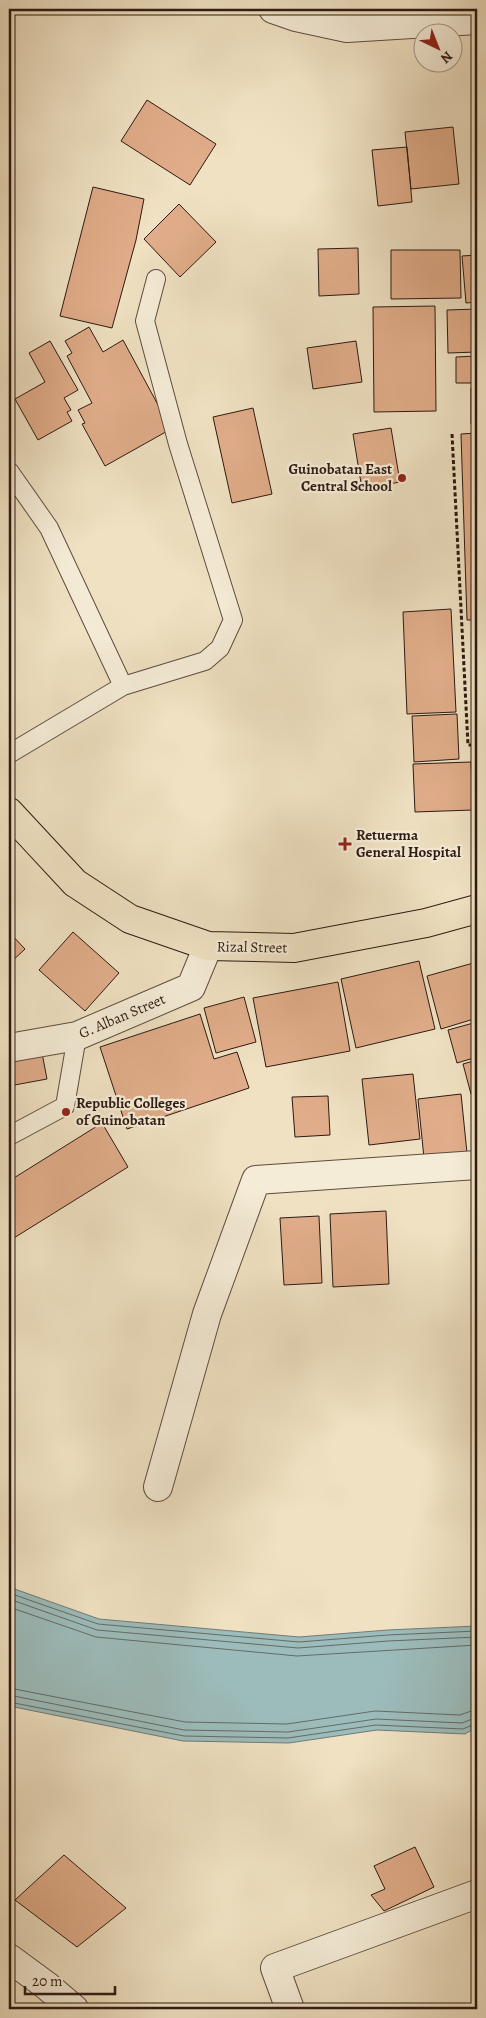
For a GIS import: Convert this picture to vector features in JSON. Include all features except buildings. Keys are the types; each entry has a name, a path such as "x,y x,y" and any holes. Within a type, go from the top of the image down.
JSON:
{"main road":[{"name":"Rizal Street","path":"9,812 75,883 130,918 208,946 294,948 426,923 477,909"}],"street":[{"path":"273,9 296,17 348,28 477,20"},
{"name":"G. Alban Street","path":"9,1048 78,1036 191,987 208,946"},
{"path":"158,1487 207,1314 256,1180 477,1165"},
{"path":"290,2009 275,1968 477,1894"},
{"path":"9,1958 74,2009"}],"lane":[{"path":"9,754 123,686 206,661 220,648 233,620 178,444 145,321 156,279"},
{"path":"9,471 49,528 123,686"},
{"path":"9,1136 65,1106 78,1036"}],"path":[{"path":"452,434 468,746 477,745"}],"water":[{"path":"9,1587 99,1619 299,1637 477,1626 477,1727 465,1734 377,1730 289,1743 183,1741 9,1706"}],"place":[{"name":"Guinobatan East Central School","path":"402,478"},
{"name":"Retuerma General Hospital","path":"345,844"},
{"name":"Republic Colleges of Guinobatan","path":"66,1112"}]}
